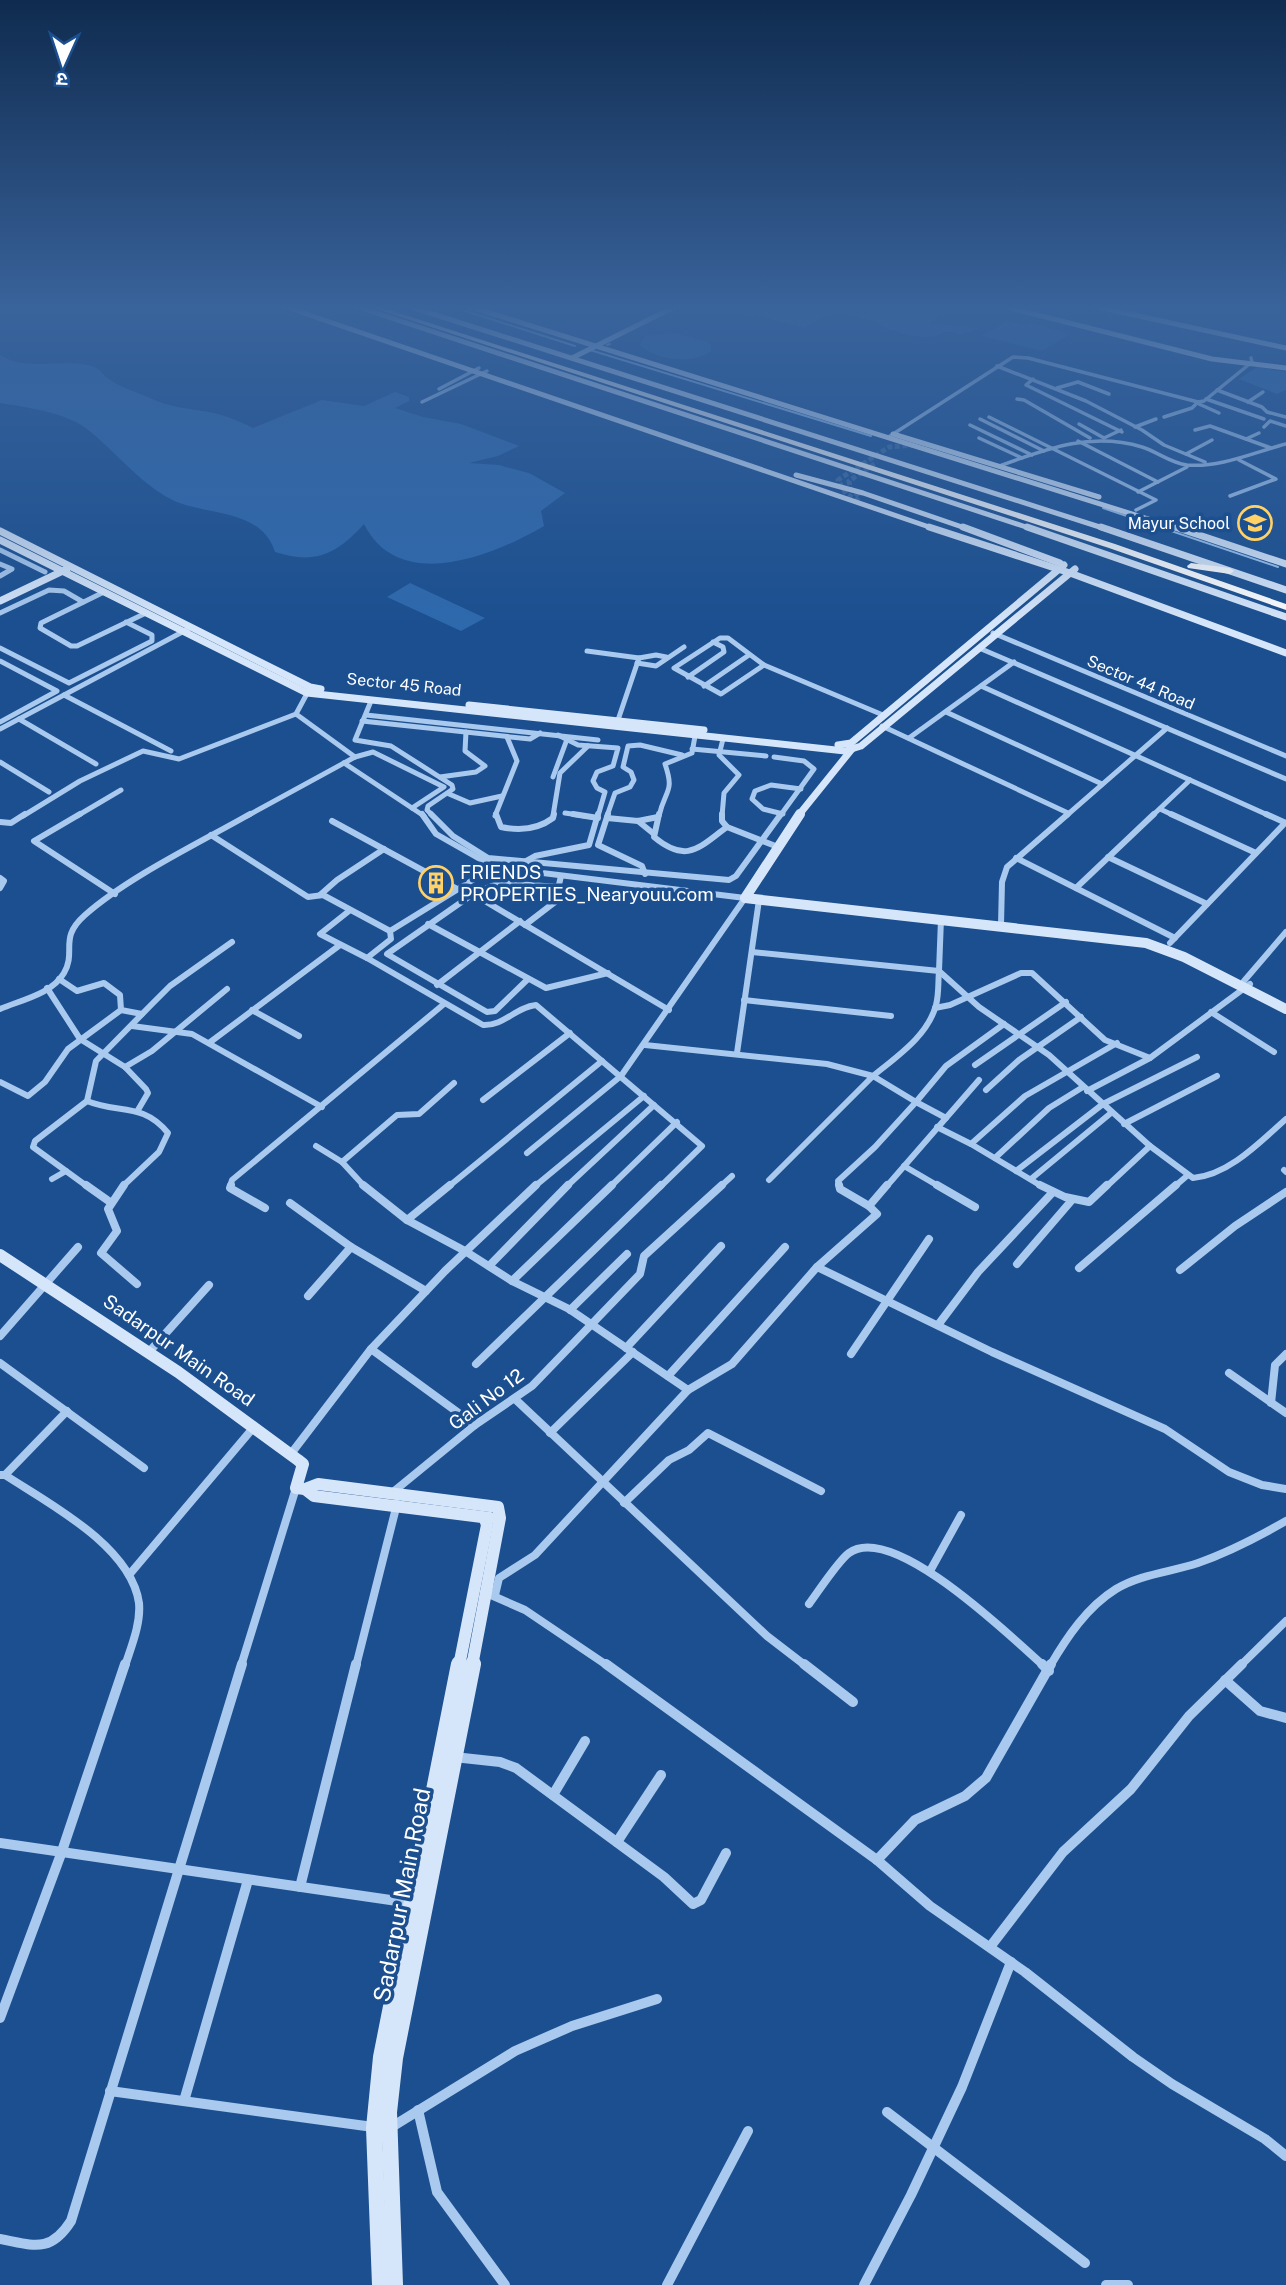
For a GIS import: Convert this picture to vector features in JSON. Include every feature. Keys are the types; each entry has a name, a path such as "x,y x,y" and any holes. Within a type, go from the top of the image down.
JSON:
{"highway":[{"path":"700,413 1112,546 1286,607"},
{"path":"720,413 1191,566 1286,600"},
{"path":"1191,566 1230,571"}],"street":[{"path":"598,413 849,501 1015,556 1073,571 1286,646"},
{"path":"606,413 1007,546 1025,549 1062,568"},
{"path":"679,413 1118,557 1286,617"},
{"path":"741,413 1286,590"},
{"path":"808,413 885,439 1286,562"},
{"path":"821,413 1002,465 1286,562"},
{"path":"885,439 925,413"},
{"path":"1046,413 1090,438"},
{"path":"1082,413 1122,432"},
{"path":"1108,413 1164,445 1208,463"},
{"path":"1164,417 1175,413"},
{"path":"1246,413 1264,419"},
{"path":"1269,413 1286,418"},
{"path":"989,417 1156,501 1136,510"},
{"path":"980,419 1044,451"},
{"path":"1135,426 1156,419"},
{"path":"1122,432 1121,423 1125,421"},
{"path":"1264,427 1270,421 1286,426"},
{"path":"1079,424 1104,438 1122,432"},
{"path":"970,425 1032,455"},
{"path":"1195,430 1210,426 1271,449"},
{"path":"1245,439 1259,433"},
{"path":"979,438 1023,458"},
{"path":"1002,465 1077,440 1104,438 1147,448 1173,463 1191,466"},
{"path":"1077,440 1158,482"},
{"path":"1186,454 1212,440"},
{"path":"1138,492 1180,468 1239,459 1285,445"},
{"path":"1086,500 934,450 1097,496"},
{"path":"1230,496 1276,479 1239,459"},
{"path":"849,501 862,497 1015,556"},
{"name":"Sector 45 Road","path":"0,531 104,592 308,690 371,701 541,720 723,739 846,748"},
{"name":"Sector 45 Road","path":"0,540 192,627 308,690 618,720 846,748"},
{"path":"0,549 9,545"},
{"path":"0,549 45,572"},
{"path":"0,564 12,569 0,576"},
{"path":"0,593 45,572 63,567"},
{"path":"0,601 63,567"},
{"path":"527,1153 621,1076 746,898 846,748 1062,568"},
{"path":"846,748 884,727 1073,571"},
{"path":"1073,571 1286,653"},
{"path":"0,613 49,590 64,591 83,602"},
{"path":"104,592 41,623 40,628 71,646 77,646 146,613"},
{"path":"0,648 69,683 152,641 152,635 125,622"},
{"path":"0,729 192,627"},
{"name":"Sector 44 Road","path":"986,630 1286,756"},
{"path":"764,665 723,694 704,686 674,667 720,638 728,638 764,665 883,715"},
{"path":"688,677 724,652 723,647 713,642"},
{"path":"587,651 656,666 684,647"},
{"path":"979,648 1286,779"},
{"path":"704,686 749,654"},
{"path":"638,661 656,655 666,657"},
{"path":"0,661 57,691 0,722"},
{"path":"618,720 638,661"},
{"path":"909,738 1014,662"},
{"path":"981,686 1286,823 1173,941"},
{"path":"0,822 10,823 80,781 142,751 149,751 167,759 179,759 296,714 308,690"},
{"path":"64,695 171,751"},
{"path":"371,701 355,740 391,746 452,785 453,789 449,794 426,808 447,831 484,856 526,862 729,880 736,876 763,841 814,767 804,761 774,757"},
{"path":"946,712 1102,784"},
{"path":"296,714 355,757"},
{"path":"364,718 598,740"},
{"path":"19,719 96,764"},
{"path":"470,730 530,739 537,737 541,720"},
{"path":"558,735 563,722"},
{"path":"874,723 1068,813"},
{"path":"1002,925 1003,873 1016,858 1167,728"},
{"path":"440,777 483,770 484,762 465,751 470,730"},
{"path":"526,862 535,856 589,845 606,792 597,788 593,781 597,772 613,766 618,748 566,742 558,735"},
{"path":"695,736 692,752 665,765 672,784 670,791 663,797 654,834 656,840 681,850 708,845 718,832 727,827"},
{"path":"507,737 517,761 495,817 497,823 511,830 543,826 565,813"},
{"path":"723,739 720,756 739,775 724,793 722,821 727,827 778,847"},
{"path":"553,777 566,742"},
{"path":"645,874 642,866 612,849 598,846 615,793 627,789 634,780 631,772 623,766 628,746 638,742 659,752 682,755"},
{"path":"553,818 553,804 560,774 588,746"},
{"path":"692,748 765,756"},
{"path":"0,1009 47,988 59,979 67,966 66,944 74,925 115,894 211,835 355,757 373,752 443,787 443,790 412,808"},
{"path":"0,762 49,792"},
{"path":"344,763 423,815 436,834 494,867 759,900 1037,929 1165,948 1286,1001"},
{"path":"1076,888 1190,780"},
{"path":"783,814 758,806 752,799 755,791 773,785 801,789"},
{"path":"115,894 34,841 121,790"},
{"path":"449,794 466,802 480,802 502,796"},
{"path":"480,802 497,812"},
{"path":"553,804 565,813 598,818"},
{"path":"1160,809 1256,853"},
{"path":"607,818 638,821 658,817"},
{"path":"332,821 457,889"},
{"path":"638,821 654,834"},
{"path":"211,835 308,897 320,895 337,880 384,849"},
{"path":"1108,857 1207,904"},
{"path":"1016,858 1173,941 1286,1009"},
{"path":"390,931 494,867"},
{"path":"437,985 479,952 555,902 561,876"},
{"path":"0,878 4,884 0,888"},
{"path":"528,979 492,1013 437,985 387,954 473,894 499,883 559,887"},
{"path":"473,894 669,1010"},
{"path":"320,895 390,931"},
{"path":"737,1053 759,900"},
{"path":"349,911 320,934 483,1025 491,1027 523,1007 536,1006 700,1141 701,1149 476,1364"},
{"path":"769,1180 873,1076 907,1046 935,1008 941,919"},
{"path":"428,924 546,988 608,973"},
{"path":"1037,929 1072,928 1173,941"},
{"path":"367,958 387,944 391,939 390,931"},
{"path":"995,1158 1037,1118 1085,1089 1150,1058 1212,1012 1246,985 1286,932"},
{"path":"110,1202 33,1144 87,1101 91,1091 92,1070 103,1054 142,1014 170,986 232,942"},
{"path":"209,1043 340,945"},
{"path":"752,952 939,971 968,997 1037,1047 1111,1114 1188,1175 1201,1178 1238,1159 1256,1147 1286,1119"},
{"path":"935,1008 945,1007 1027,972 1037,975 1105,1040 1150,1058"},
{"path":"59,979 77,991 101,983 106,984 120,995 121,1010"},
{"path":"47,988 80,1039 125,1067 148,1093 138,1110"},
{"path":"125,1067 152,1051 227,989"},
{"path":"744,1000 891,1016"},
{"path":"975,1065 1066,1002"},
{"path":"265,1208 230,1188 232,1180 444,1004"},
{"path":"0,1082 28,1096 45,1082 60,1058 80,1039 121,1010 142,1014"},
{"path":"252,1010 299,1036"},
{"path":"1212,1012 1274,1052"},
{"path":"986,1090 1037,1047 1082,1017"},
{"path":"1004,1024 946,1066 875,1147 838,1181 840,1189 869,1206 877,1214 875,1218 817,1267 732,1364 688,1390 535,1555 499,1578 485,1593 555,1628 828,1828 877,1860 930,1906 1081,2014 1133,2057 1172,2084 1265,2139 1286,2156"},
{"path":"132,1026 176,1030 209,1043 322,1107"},
{"path":"483,1100 570,1033"},
{"path":"971,1144 1025,1096 1117,1043"},
{"path":"645,1045 737,1053 854,1069 873,1076 946,1118"},
{"path":"1016,1171 1103,1104 1198,1057"},
{"path":"407,1220 602,1061"},
{"path":"1124,1124 1217,1076"},
{"path":"869,1206 979,1080"},
{"path":"342,1162 397,1115 419,1114 454,1083"},
{"path":"0,2239 47,2246 62,2238 71,2221 178,1868 300,1489 303,1464 290,1455 371,1349 465,1251 548,1174 644,1096"},
{"path":"87,1101 108,1109 138,1110 164,1128 167,1138 110,1202 109,1214 117,1231 101,1252 138,1284"},
{"path":"489,1266 595,1157 654,1105"},
{"path":"1031,1179 1111,1114"},
{"path":"512,1281 677,1122"},
{"path":"937,1127 1053,1192 1084,1204 1150,1146"},
{"path":"316,1146 342,1162 369,1191 407,1220 465,1251 512,1281 547,1296 688,1390"},
{"path":"904,1166 975,1207"},
{"path":"52,1179 66,1171"},
{"path":"1079,1268 1188,1175"},
{"name":"Gali No 12","path":"397,1497 475,1425 514,1399 549,1369 640,1274 644,1256 732,1176"},
{"path":"938,1325 978,1272 1053,1192"},
{"path":"1180,1270 1217,1239 1286,1192"},
{"path":"1017,1264 1072,1200"},
{"path":"290,1203 351,1247 426,1291"},
{"path":"851,1354 929,1239"},
{"path":"550,1433 629,1350 721,1246"},
{"path":"0,1336 78,1247"},
{"path":"309,1296 351,1247"},
{"path":"668,1376 785,1247"},
{"path":"570,1310 627,1254"},
{"name":"Sadarpur Main Road","path":"0,1255 148,1353 290,1455"},
{"path":"817,1267 1165,1430 1229,1472 1262,1485 1286,1489"},
{"path":"148,1353 209,1285"},
{"path":"371,1349 475,1425"},
{"path":"1271,1403 1275,1365 1286,1354"},
{"path":"0,1363 144,1468"},
{"path":"1229,1373 1286,1413"},
{"path":"514,1399 767,1636 853,1702"},
{"path":"0,2018 61,1854 133,1642 138,1618 138,1600 129,1575 117,1557 91,1535 3,1475 67,1411"},
{"path":"129,1575 253,1428"},
{"path":"624,1503 669,1460 689,1450 708,1433 821,1491"},
{"name":"Sadarpur Main Road","path":"300,1489 314,1496 397,1497 492,1504 498,1507 492,1518 485,1593 447,1756 418,1904 382,2128 380,2285"},
{"path":"300,1887 397,1497"},
{"path":"930,1571 961,1516"},
{"path":"877,1860 902,1831 923,1816 953,1803 984,1780 1048,1671 1090,1611 1111,1591 1133,1579 1227,1552 1286,1521"},
{"path":"808,1604 849,1552 856,1547 867,1545 905,1557 930,1571 1048,1671"},
{"path":"990,1947 1063,1852 1131,1788 1189,1716 1286,1621"},
{"path":"1225,1680 1251,1706 1274,1719 1286,1718"},
{"path":"553,1795 585,1741"},
{"path":"447,1756 500,1762 516,1768 664,1877 693,1904 701,1900 726,1853"},
{"path":"617,1842 661,1775"},
{"path":"0,1843 418,1904"},
{"path":"184,2101 247,1880"},
{"path":"864,2285 962,2087 1011,1962"},
{"path":"110,2091 382,2128 418,2110 515,2051 572,2026 657,1999"},
{"path":"418,2110 438,2192 505,2285"},
{"path":"887,2112 1085,2263"},
{"path":"667,2285 747,2131"},
{"name":"Sadarpur Main Road","path":"383,2161 395,2285"},
{"path":"1106,2285 1128,2285"}],"shaded area":[{"path":"50,413 212,413 253,428 291,413 409,413 461,424 519,446 498,456 469,463 499,465 529,473 565,493 541,511 544,526 474,557 423,563 400,558 380,545 364,524 344,543 324,554 314,557 289,556 275,552 267,537 243,519 179,503 165,496 83,426"},
{"path":"410,583 485,618 461,631 387,597"}],"waterway":[{"path":"795,413 871,436"},
{"path":"1103,508 1278,567"}],"tunnel":[{"path":"859,501 846,494 838,480 889,447 915,445"},
{"path":"859,496 850,488 849,481 877,462"}],"place":[{"name":"Mayur School","path":"1255,523"},
{"name":"FRIENDS PROPERTIES_Nearyouu.com","path":"436,883"}]}
